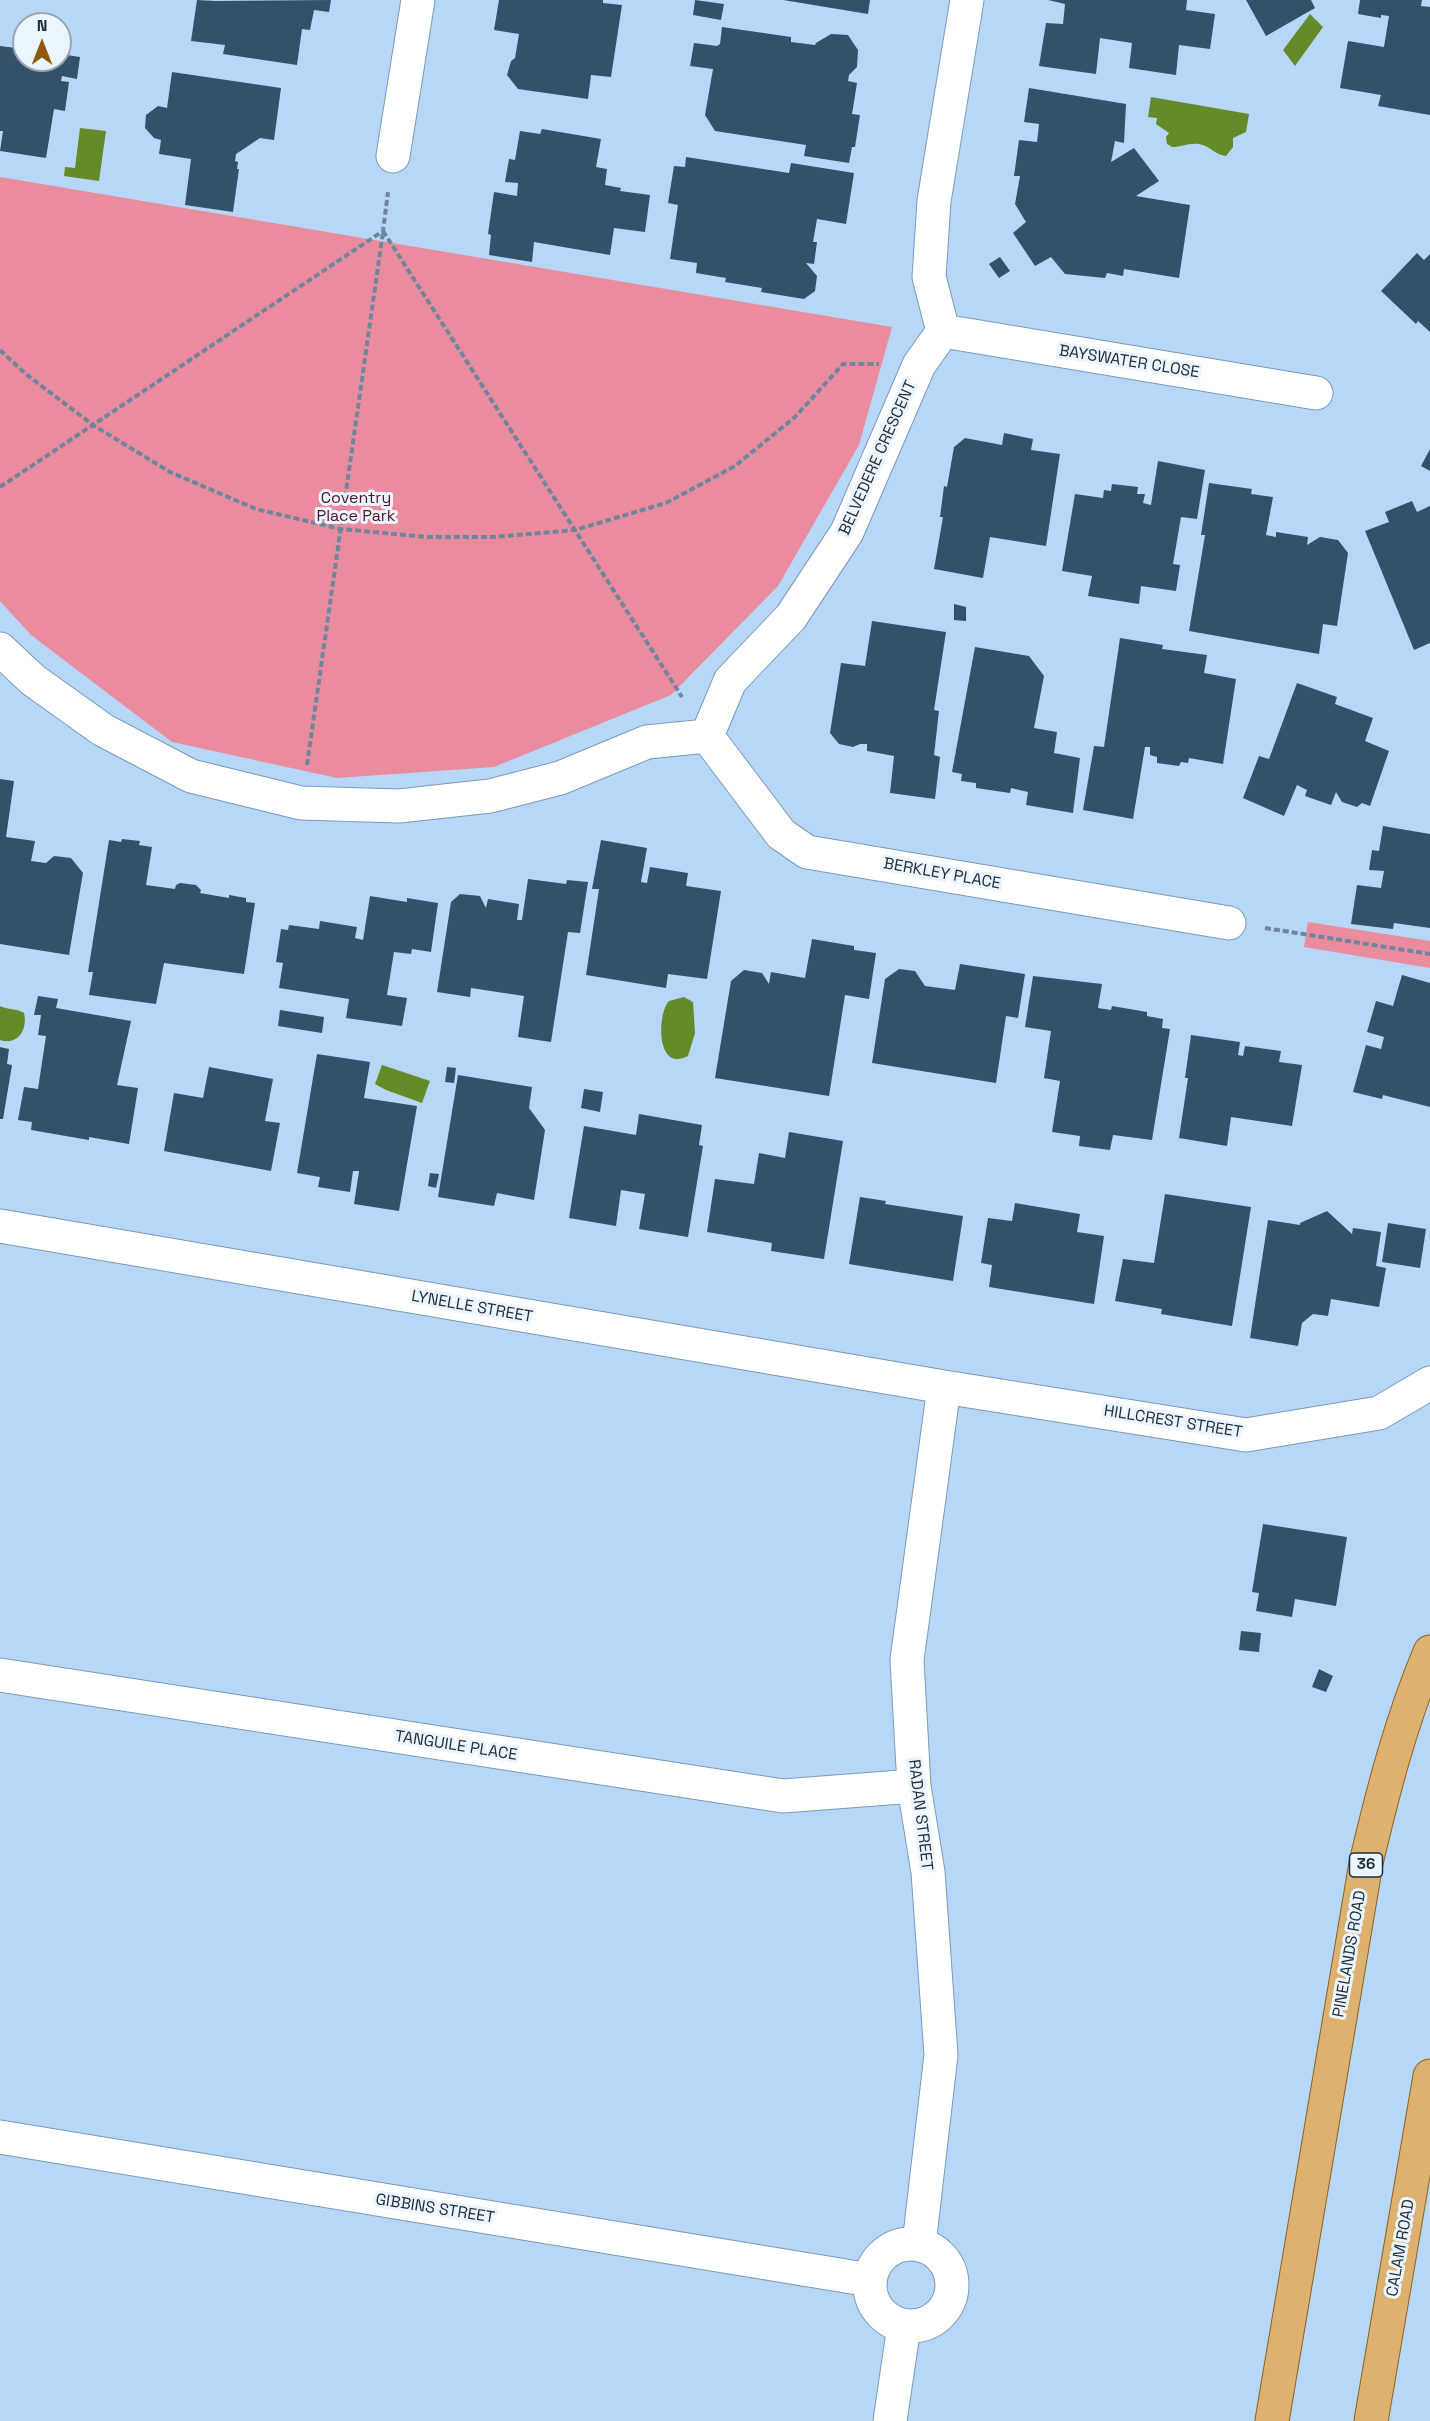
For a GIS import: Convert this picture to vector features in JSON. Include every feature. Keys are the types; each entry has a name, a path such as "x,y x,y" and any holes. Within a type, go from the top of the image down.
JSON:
{"main road":[{"name":"PINELANDS ROAD","path":"1272,2421 1365,1874 1399,1732 1430,1652"},
{"name":"CALAM ROAD","path":"1371,2421 1430,2076"}],"street":[{"path":"393,156 418,0"},
{"path":"943,331 929,277 934,201 967,0"},
{"name":"BELVEDERE CRESCENT","path":"707,736 730,681 791,617 847,532 919,365 943,331"},
{"name":"BAYSWATER CLOSE","path":"943,331 1316,393"},
{"path":"0,648 33,680 103,730 191,776 301,803 399,806 490,796 560,778 647,742 707,736"},
{"name":"BERKLEY PLACE","path":"707,736 781,834 807,852 1229,922"},
{"name":"LYNELLE STREET","path":"0,1226 944,1387"},
{"name":"HILLCREST STREET","path":"944,1387 1246,1434 1379,1413 1430,1383"},
{"name":"RADAN STREET","path":"919,2244 941,2055 928,1872 914,1786 907,1660 944,1387"},
{"name":"TANGUILE PLACE","path":"0,1676 783,1796 914,1786"},
{"name":"GIBBINS STREET","path":"0,2138 870,2280"},
{"path":"919,2244 932,2250 943,2259 950,2271 950,2300 932,2321 918,2326 904,2326 892,2322 874,2305 870,2280 878,2260 887,2252 897,2247 919,2244"},
{"path":"890,2421 904,2326"}],"path":[{"path":"301,803 393,156"},
{"path":"0,487 383,231"},
{"path":"383,231 707,736"},
{"path":"0,350 27,375 93,425 170,471 256,509 341,529 427,537 494,537 575,530 666,503 735,466 795,417 843,364 919,365"},
{"path":"1229,922 1430,954"}],"green space":[{"name":"Coventry Place Park","path":"0,177 892,327 859,445 778,586 671,695 494,767 337,778 172,742 31,635 0,601"},
{"path":"1308,922 1430,941 1430,968 1304,947"}],"shaded area":[{"path":"1310,14 1323,27 1295,66 1283,50"},
{"path":"1151,97 1249,114 1246,132 1233,138 1233,147 1226,156 1199,144 1172,147 1167,144 1166,137 1169,133 1156,124 1157,118 1148,117"},
{"path":"80,128 106,131 99,181 64,176 65,167 75,168"},
{"path":"684,997 693,1002 695,1033 688,1056 678,1059 670,1056 665,1049 662,1040 662,1017 669,1001"},
{"path":"0,1006 24,1013 23,1030 12,1041 0,1040"},
{"path":"382,1065 430,1081 422,1103 375,1084"}],"building":[{"path":"197,0 331,0 329,12 314,10 310,30 302,29 297,65 223,54 225,45 191,41"},
{"path":"499,0 603,0 603,3 622,5 611,77 591,75 588,99 518,89 507,75 511,61 515,58 519,34 494,30"},
{"path":"695,0 724,4 721,20 693,15"},
{"path":"783,0 870,0 868,14"},
{"path":"1048,0 1187,0 1186,10 1215,14 1210,49 1179,45 1176,75 1129,68 1132,43 1100,38 1096,74 1039,66 1046,23 1063,24 1065,4"},
{"path":"1246,0 1311,0 1315,8 1266,36"},
{"path":"1360,0 1422,0 1421,6 1430,7 1430,115 1378,106 1381,95 1340,88 1348,41 1384,47 1389,16 1381,15 1381,18 1358,14"},
{"path":"722,27 791,37 791,42 815,45 831,34 848,35 858,50 857,67 849,75 848,81 857,83 852,114 860,115 855,147 852,147 849,163 804,156 806,145 715,131 705,115 713,69 690,66 694,43 717,46 720,44"},
{"path":"0,46 12,48 12,72 72,72 72,56 80,57 77,79 62,76 61,81 69,82 65,111 54,109 46,158 0,151 3,131 0,131"},
{"path":"172,72 281,88 274,140 260,138 236,154 235,161 238,162 237,169 239,169 233,212 185,205 191,159 159,154 161,140 154,138 145,128 146,115 158,106 167,108"},
{"path":"1029,88 1126,104 1124,143 1115,141 1111,162 1134,148 1159,181 1136,196 1190,205 1179,278 1124,269 1123,276 1107,273 1105,278 1065,274 1051,257 1035,266 1013,233 1026,222 1015,204 1020,176 1014,176 1019,140 1037,142 1039,124 1024,122"},
{"path":"542,129 601,139 596,167 607,169 605,185 621,188 620,191 650,195 645,232 614,228 610,255 534,242 532,262 489,255 491,235 488,234 494,192 517,196 518,183 505,182 509,159 515,160 520,131 540,134"},
{"path":"686,157 789,173 791,163 854,173 846,224 817,219 813,242 817,242 814,264 806,263 817,276 815,291 804,299 761,292 762,288 725,282 726,278 696,273 697,263 670,259 678,205 668,203 674,166 685,167"},
{"path":"1417,253 1424,260 1430,254 1430,332 1418,321 1416,324 1381,291"},
{"path":"1000,257 1010,271 999,278 989,264"},
{"path":"1004,433 1033,439 1031,450 1060,454 1046,546 990,537 983,578 934,569 943,517 940,517 944,486 947,487 954,447 965,438 1002,445"},
{"path":"1430,449 1430,471 1421,466"},
{"path":"1158,461 1205,470 1197,519 1181,517 1173,564 1180,565 1176,591 1141,586 1139,604 1088,596 1092,576 1062,571 1075,494 1103,498 1104,490 1111,491 1112,484 1138,487 1137,494 1145,494 1143,503 1151,505"},
{"path":"1209,483 1252,489 1251,494 1273,497 1266,535 1276,537 1276,532 1308,537 1307,545 1320,537 1338,540 1348,553 1337,626 1323,624 1319,654 1189,631 1205,535 1201,535"},
{"path":"1412,501 1417,512 1430,506 1430,643 1414,650 1365,531 1389,522 1385,512"},
{"path":"954,604 966,607 966,621 954,620"},
{"path":"872,621 946,632 934,710 939,711 934,755 940,757 935,799 890,793 894,756 867,751 867,744 853,747 839,744 830,733 841,663 865,666"},
{"path":"1120,638 1163,645 1162,649 1207,655 1204,673 1236,679 1223,764 1189,758 1188,763 1181,762 1179,766 1157,763 1157,757 1150,755 1150,747 1145,747 1133,819 1083,810 1094,746 1104,747"},
{"path":"975,647 1029,656 1044,676 1034,728 1057,732 1054,753 1080,758 1073,813 1026,805 1028,792 1011,788 1010,793 976,788 976,783 961,781 962,774 952,772"},
{"path":"1297,683 1337,697 1335,704 1373,718 1365,741 1389,751 1370,806 1362,803 1357,807 1342,802 1336,792 1331,805 1305,796 1307,790 1297,785 1284,816 1243,798 1259,756 1269,759"},
{"path":"0,779 14,781 6,837 35,841 31,861 46,863 54,856 71,858 83,873 69,955 0,944"},
{"path":"1383,826 1430,834 1430,928 1394,923 1393,929 1351,924 1357,885 1381,888 1384,871 1369,870 1372,850 1379,851"},
{"path":"122,839 140,841 139,845 152,847 146,885 175,889 180,883 196,885 201,890 200,893 229,898 229,895 246,898 246,902 255,903 244,974 164,963 156,1004 89,995 93,972 88,972 109,840 121,842"},
{"path":"601,840 647,848 641,882 647,883 650,867 688,873 686,886 721,891 707,979 668,974 666,988 586,975 599,889 592,889"},
{"path":"528,879 566,884 567,880 588,882 580,933 568,932 551,1042 518,1037 524,996 471,988 470,997 437,992 451,902 460,894 480,896 486,908 488,899 519,904 517,920 522,920"},
{"path":"370,896 407,902 407,898 438,903 431,952 412,949 411,954 394,952 387,995 407,998 402,1026 346,1018 349,999 279,988 283,963 276,962 281,929 288,930 289,925 319,929 320,921 357,927 355,938 363,940"},
{"path":"812,939 854,946 854,950 876,953 869,999 845,995 829,1096 715,1078 731,981 744,970 762,973 769,984 771,972 805,978"},
{"path":"960,964 1025,974 1018,1018 1006,1016 996,1083 872,1063 885,979 899,969 915,971 925,986 955,990"},
{"path":"1402,975 1430,983 1430,1107 1383,1095 1382,1099 1353,1092 1366,1045 1381,1049 1384,1037 1367,1032 1376,1001 1393,1006"},
{"path":"1033,976 1102,984 1098,1008 1111,1010 1112,1006 1147,1012 1147,1016 1163,1019 1162,1028 1170,1029 1152,1140 1113,1135 1110,1150 1079,1146 1080,1136 1052,1132 1060,1081 1044,1078 1051,1031 1025,1027"},
{"path":"38,996 58,999 56,1008 131,1021 117,1085 138,1088 129,1144 31,1130 32,1122 18,1120 24,1087 38,1089 46,1036 38,1035 41,1015 34,1015"},
{"path":"280,1010 324,1017 322,1033 278,1026"},
{"path":"1191,1035 1240,1042 1238,1055 1243,1056 1245,1046 1281,1051 1279,1062 1302,1065 1292,1126 1231,1117 1227,1146 1179,1138 1188,1078 1185,1078"},
{"path":"0,1047 9,1049 7,1064 12,1065 3,1119 0,1119"},
{"path":"317,1054 370,1062 364,1098 417,1106 399,1211 354,1204 359,1171 353,1171 350,1192 318,1187 320,1177 297,1173"},
{"path":"209,1067 273,1079 265,1121 280,1123 271,1171 164,1151 174,1093 203,1098"},
{"path":"447,1067 456,1068 454,1083 445,1082"},
{"path":"458,1075 532,1087 529,1108 545,1130 534,1200 497,1193 494,1206 438,1197"},
{"path":"584,1089 603,1092 600,1112 581,1108"},
{"path":"639,1114 702,1125 699,1145 703,1146 688,1237 639,1229 645,1194 621,1190 616,1226 569,1218 584,1126 636,1135"},
{"path":"789,1132 843,1141 824,1259 771,1251 772,1243 707,1232 715,1179 754,1184 759,1153 785,1158"},
{"path":"430,1173 439,1174 436,1188 428,1186"},
{"path":"1165,1194 1251,1207 1232,1326 1161,1314 1162,1309 1115,1301 1123,1259 1154,1263"},
{"path":"860,1197 886,1201 885,1204 963,1216 953,1281 849,1264"},
{"path":"1015,1203 1080,1214 1077,1232 1104,1236 1094,1304 989,1287 992,1265 981,1263 988,1218 1012,1221"},
{"path":"1327,1211 1352,1234 1353,1228 1381,1232 1376,1266 1386,1268 1379,1307 1331,1299 1328,1316 1313,1314 1302,1323 1298,1346 1250,1338 1268,1220 1300,1225"},
{"path":"1388,1223 1426,1229 1420,1268 1382,1262"},
{"path":"1263,1524 1347,1537 1336,1606 1295,1599 1292,1617 1256,1611 1259,1593 1252,1592"},
{"path":"1241,1631 1261,1633 1259,1652 1239,1650"},
{"path":"1319,1669 1333,1676 1326,1692 1312,1687"}]}
